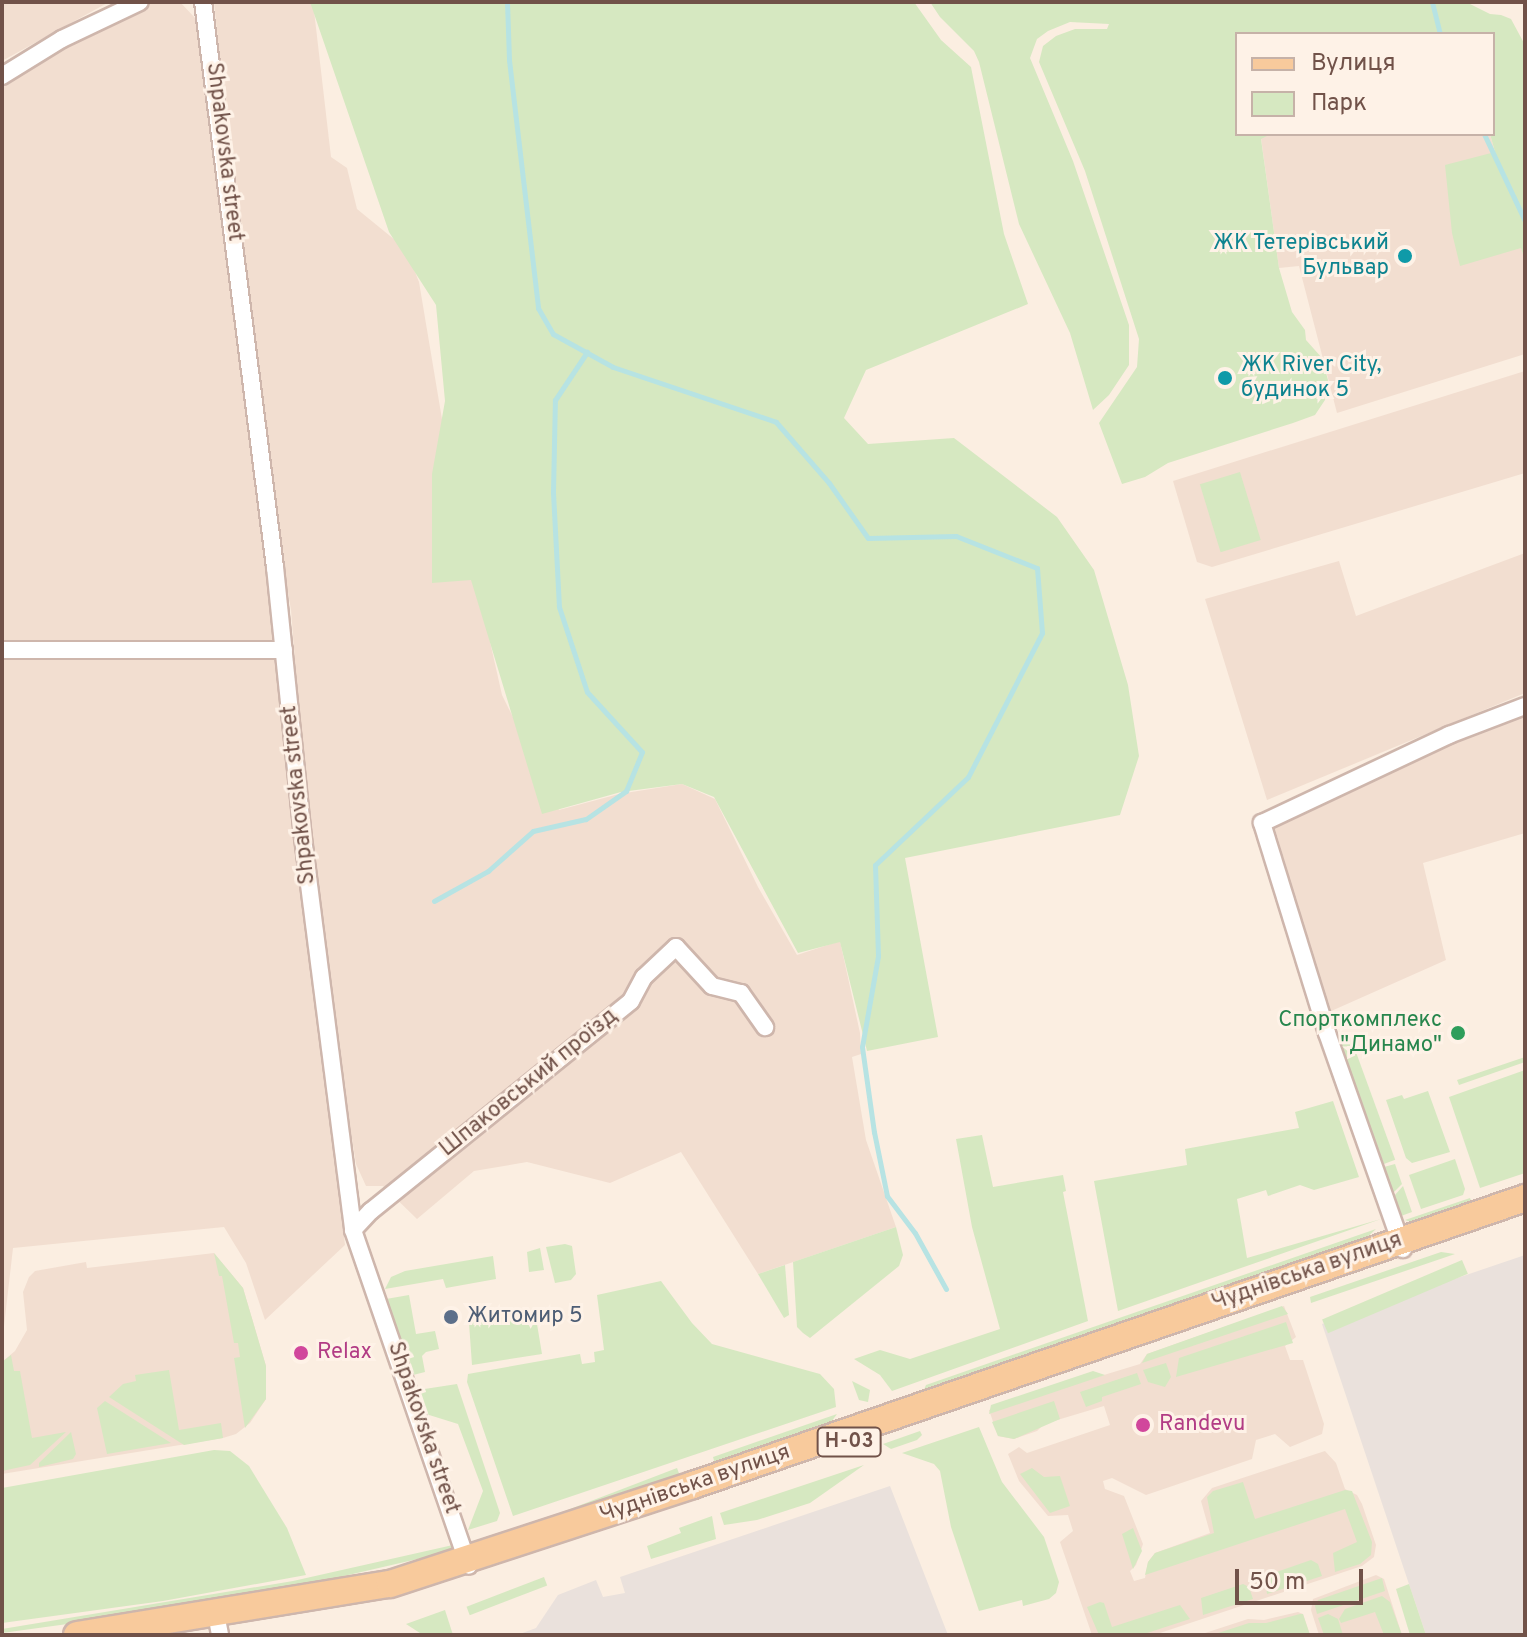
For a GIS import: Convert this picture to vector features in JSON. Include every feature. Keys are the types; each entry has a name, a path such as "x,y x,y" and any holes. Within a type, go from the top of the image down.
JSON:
{"main road":[{"name":"Чуднівська вулиця","path":"163,1635 380,1599 1402,1245 1525,1198"},
{"name":"Чуднівська вулиця","path":"1402,1245 1525,1209"},
{"name":"Чуднівська вулиця","path":"77,1635 218,1625"}],"street":[{"path":"2,76 62,39 140,2"},
{"name":"Shpakovska street","path":"203,2 353,1230 470,1566"},
{"path":"2,650 284,650"},
{"path":"1402,1245 1327,1033 1262,823 1449,735 1525,706"},
{"name":"Шпаковський проїзд","path":"353,1230 371,1211 631,1001 644,977 676,947 712,986 741,993 765,1027"}],"shaded area":[{"path":"2,2 109,2 2,61"},
{"path":"149,2 180,2 196,19 245,383 345,1245 265,1320 246,1263 224,1227 13,1248 2,1344 2,83 61,47"},
{"path":"214,2 313,2 331,157 347,168 357,209 406,249 419,282 448,455 502,695 559,810 619,794 682,784 715,799 758,887 797,955 840,941 860,1033 861,1054 852,1057 866,1140 896,1227 758,1274 681,1152 610,1183 527,1162 474,1171 417,1219 383,1186 366,1186 356,1164 318,922 296,706 291,610 265,455 269,446 263,428"},
{"path":"1491,136 1525,261 1525,354 1337,413 1299,266 1279,268 1261,138"},
{"path":"1525,371 1525,473 1212,567 1197,562 1173,481"},
{"path":"1525,553 1525,693 1267,800 1205,599 1339,561 1356,616"},
{"path":"1525,706 1525,833 1423,863 1446,960 1329,1012 1272,819"},
{"path":"214,1253 243,1288 266,1366 266,1399 250,1423 236,1434 223,1438 2,1474 2,1362 15,1351 27,1330 23,1292 29,1277 35,1271 86,1262 87,1268"},
{"path":"1525,1255 1525,1635 1426,1635 1322,1324"},
{"path":"1284,1306 1296,1337 1285,1346 1290,1360 1303,1360 1324,1424 1322,1434 1290,1447 1275,1434 1256,1440 1252,1459 1146,1495 1112,1478 1103,1481 1105,1489 1124,1496 1143,1544 1136,1565 1130,1571 1134,1581 1145,1578 1148,1562 1155,1553 1210,1533 1201,1501 1212,1488 1325,1451 1336,1463 1345,1489 1357,1495 1362,1504 1376,1545 1374,1557 1362,1566 1154,1635 1092,1635 1060,1542 1073,1531 1068,1515 1048,1516 1019,1481 1008,1454 1019,1447 1027,1453 1110,1425 1104,1406 1044,1424 1037,1431 1014,1439 998,1436 989,1410 1140,1364 1147,1354"},
{"path":"890,1486 948,1635 517,1635 536,1628 558,1595 596,1580 603,1597 625,1593 620,1577"},
{"path":"1376,1575 1384,1579 1402,1635 1319,1635 1311,1610 1313,1599"},
{"path":"1298,1612 1303,1614 1310,1635 1199,1635 1248,1619 1264,1620"}],"green space":[{"path":"310,2 914,2 941,40 971,67 1004,234 1028,304 866,370 844,418 868,444 954,438 1057,517 1094,570 1128,685 1139,756 1120,815 905,858 938,1037 867,1051 840,942 798,953 714,797 682,784 621,792 542,814 471,580 432,583 432,474 445,401 436,305 389,232"},
{"path":"930,2 1466,2 1490,14 1511,19 1525,45 1525,261 1521,248 1460,266 1452,233 1445,165 1495,152 1491,136 1495,136 1495,32 1235,32 1235,136 1267,136 1261,139 1279,268 1292,312 1305,330 1306,340 1322,358 1328,380 1325,400 1315,415 1168,463 1145,477 1122,484 1099,423 1137,367 1139,339 1085,171 1039,62 1043,46 1056,36 1075,29 1107,29 1109,24 1070,22 1048,31 1037,39 1030,58 1073,161 1129,325 1129,365 1109,395 1093,410 1070,333 1019,224 979,62 974,51 940,17"},
{"path":"1240,472 1261,540 1221,552 1200,484"},
{"path":"1349,1033 1395,1160 1384,1164 1338,1037"},
{"path":"1525,1057 1525,1062 1459,1085 1457,1080"},
{"path":"1525,1070 1525,1173 1480,1188 1449,1097"},
{"path":"1428,1091 1450,1152 1412,1163 1406,1158 1386,1100 1402,1095 1404,1099"},
{"path":"1333,1101 1359,1177 1314,1190 1300,1185 1268,1196 1266,1190 1237,1199 1247,1258 1381,1219 1118,1311 1094,1181 1187,1165 1185,1149 1299,1128 1295,1112"},
{"path":"982,1135 993,1187 1063,1175 1066,1191 1063,1192 1088,1321 892,1391 880,1375 854,1359 880,1350 910,1359 1000,1329 972,1227 956,1139"},
{"path":"1455,1159 1465,1189 1463,1195 1421,1209 1409,1175"},
{"path":"1395,1164 1402,1184 1393,1193 1384,1167"},
{"path":"1403,1186 1412,1212 1401,1216 1394,1196"},
{"path":"1470,1198 1472,1203 1414,1223 1405,1220"},
{"path":"896,1227 903,1255 899,1266 810,1338 803,1333 797,1327 793,1262"},
{"path":"1376,1229 1363,1241 923,1392 926,1385"},
{"path":"572,1246 576,1274 571,1280 555,1283 546,1247"},
{"path":"540,1248 544,1270 529,1272 527,1252"},
{"path":"1441,1252 1455,1254 1311,1303 1310,1297"},
{"path":"214,1253 243,1288 266,1366 266,1399 245,1428 234,1358 240,1357 238,1343 234,1343 222,1276 219,1276"},
{"path":"493,1256 496,1279 446,1288 443,1279 385,1289 391,1277 405,1271"},
{"path":"1462,1260 1468,1274 1328,1333 1322,1319"},
{"path":"785,1265 789,1315 784,1318 758,1274"},
{"path":"661,1281 712,1344 820,1374 834,1389 836,1407 513,1516 467,1382 468,1374 580,1354 582,1364 595,1362 594,1352 604,1350 597,1295"},
{"path":"409,1295 416,1334 435,1331 439,1349 422,1356 425,1372 413,1375 386,1299"},
{"path":"1282,1306 1288,1314 1142,1363 1147,1354"},
{"path":"539,1311 536,1318 542,1354 472,1365 469,1323"},
{"path":"1286,1322 1293,1343 1176,1377 1179,1358"},
{"path":"11,1355 14,1371 20,1371 32,1438 66,1432 30,1465 2,1471 2,1362"},
{"path":"1166,1363 1171,1377 1165,1387 1148,1382 1143,1370"},
{"path":"169,1370 179,1430 221,1423 223,1438 184,1445 109,1397 123,1384 136,1381 135,1375"},
{"path":"1093,1371 1105,1375 989,1414 991,1405"},
{"path":"1137,1373 1141,1384 1102,1397 1102,1401 1086,1407 1080,1392"},
{"path":"852,1381 870,1390 868,1402 859,1400"},
{"path":"457,1384 500,1513 497,1521 468,1530 483,1491 458,1424 426,1414 418,1390"},
{"path":"105,1401 171,1443 107,1454 97,1408"},
{"path":"1054,1401 1060,1419 1014,1439 998,1436 992,1422"},
{"path":"837,1414 829,1425 715,1464 713,1457"},
{"path":"979,1427 1002,1482 1044,1537 1059,1582 1056,1593 1049,1599 1023,1606 1022,1600 979,1611 951,1527 940,1471 934,1464 902,1453"},
{"path":"920,1431 922,1435 917,1440 891,1449 883,1444"},
{"path":"71,1432 76,1454 73,1459 39,1467 39,1463"},
{"path":"214,1450 230,1451 249,1466 287,1528 306,1575 163,1601 2,1623 2,1488"},
{"path":"864,1465 810,1503 757,1520 724,1525 720,1513"},
{"path":"677,1468 680,1476 506,1543 502,1535"},
{"path":"1032,1468 1044,1477 1060,1476 1070,1506 1050,1513 1020,1474"},
{"path":"1243,1482 1255,1519 1345,1490 1352,1491 1372,1542 1371,1555 1360,1564 1335,1572 1333,1553 1357,1542 1345,1509 1145,1575 1148,1562 1155,1553 1214,1533 1207,1497 1213,1491"},
{"path":"712,1516 716,1539 651,1559 647,1546 681,1533 679,1528"},
{"path":"1133,1528 1142,1551 1133,1569 1122,1534"},
{"path":"453,1545 448,1552 305,1585 184,1608 2,1633 2,1629 293,1581"},
{"path":"1311,1560 1318,1564 1322,1576 1267,1594 1265,1576"},
{"path":"544,1577 547,1585 470,1615 467,1607"},
{"path":"1382,1578 1385,1591 1317,1614 1315,1606 1318,1600"},
{"path":"1243,1584 1249,1587 1253,1599 1203,1615 1201,1598"},
{"path":"1409,1584 1426,1635 1410,1635 1396,1589"},
{"path":"1382,1596 1390,1602 1402,1635 1384,1635 1375,1612 1341,1623 1339,1619 1345,1609"},
{"path":"1104,1603 1112,1627 1180,1605 1190,1619 1141,1635 1099,1635 1087,1607"},
{"path":"445,1610 453,1635 423,1635 406,1624"},
{"path":"1303,1614 1310,1635 1212,1635 1249,1623 1266,1623"},
{"path":"1328,1614 1338,1619 1343,1635 1324,1635 1318,1618"}],"waterway":[{"path":"507,2 509,60 538,308 553,334 613,367 776,422 829,483 868,538 956,536 1037,568 1042,633 968,777 875,865 878,956 862,1047 874,1132 887,1196 915,1233 946,1289"},
{"path":"1432,2 1440,32"},
{"path":"1485,136 1525,221"},
{"path":"434,901 488,871 533,831 586,819 626,791 642,752 587,692 559,607 553,492 555,400 587,352"}],"place":[{"name":"ЖК Тетерівський Бульвар","path":"1405,256"},
{"name":"ЖК River City, будинок 5","path":"1225,378"},
{"name":"Спорткомплекс \"Динамо\"","path":"1458,1033"},
{"name":"Житомир 5","path":"451,1317"},
{"name":"Relax","path":"301,1353"},
{"name":"Randevu","path":"1143,1425"}]}
